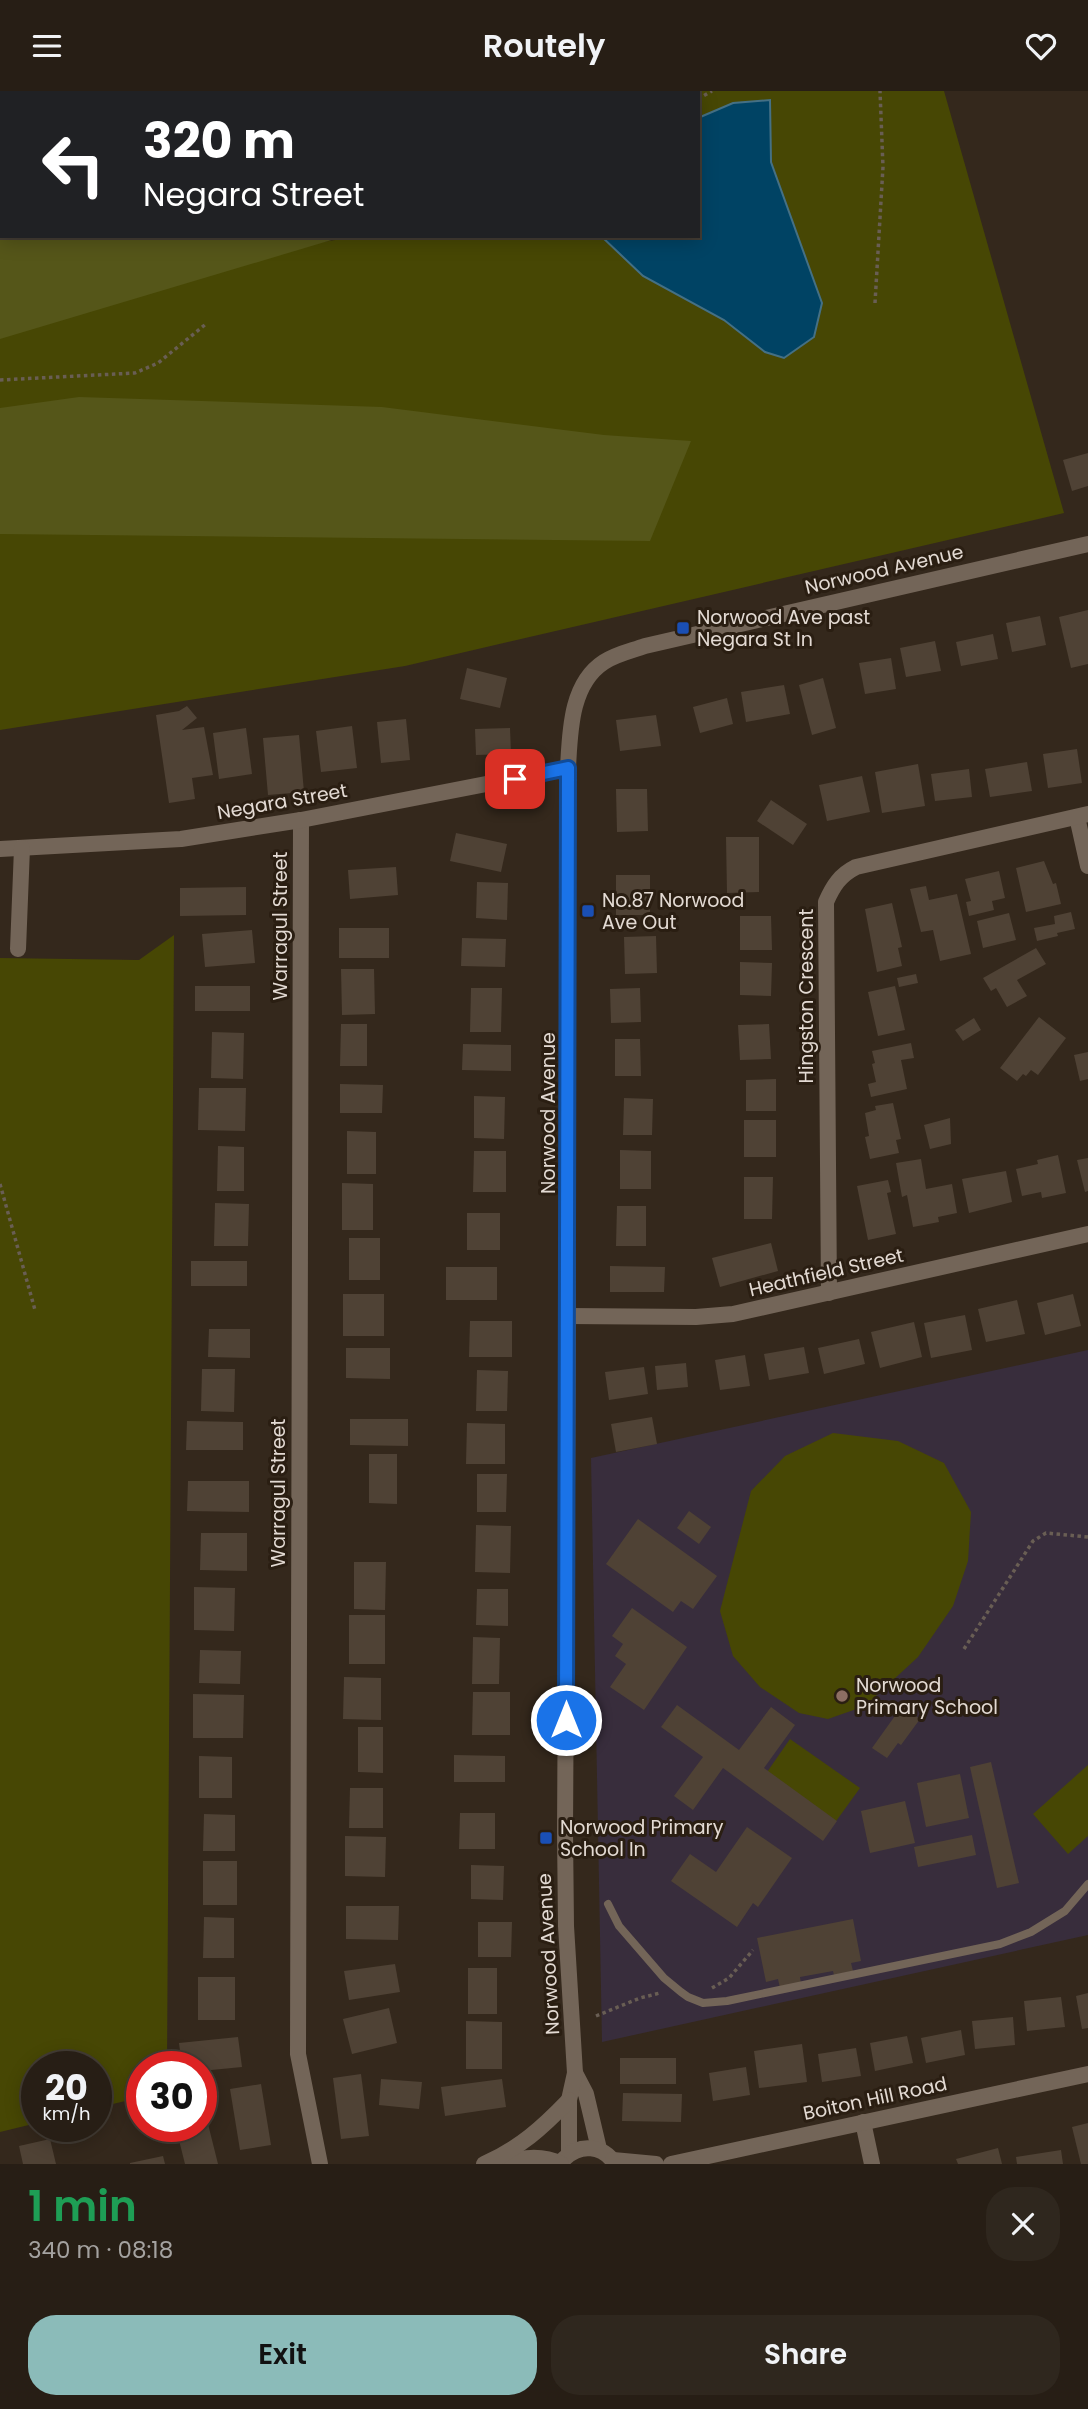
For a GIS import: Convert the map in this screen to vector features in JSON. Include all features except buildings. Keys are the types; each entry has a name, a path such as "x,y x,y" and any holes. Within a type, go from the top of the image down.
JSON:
{"street":[{"name":"Norwood Avenue","path":"564,2161 569,2100 575,2073 566,1926 565,1832 568,768 576,701 587,680 602,663 622,654 680,638 1088,544"},
{"name":"Negara Street","path":"0,849 181,839 301,820 568,768"},
{"path":"1082,815 1088,866"},
{"name":"Hingston Crescent","path":"829,1293 826,902 832,888 842,874 856,867 1082,815"},
{"name":"Warragul Street","path":"301,820 298,2054 320,2164"},
{"path":"18,949 22,848"},
{"name":"Heathfield Street","path":"568,1316 721,1315 1088,1234"},
{"name":"Norwood Avenue","path":"575,2073 586,2094 609,2158"},
{"name":"Boiton Hill Road","path":"671,2164 1088,2074"},
{"path":"484,2164 509,2153 538,2131 569,2100"},
{"path":"863,2122 872,2164"},
{"path":"494,2164 523,2158 564,2161 583,2148 609,2158 656,2164"}],"lane":[{"path":"608,1904 619,1926 664,1978 688,1997 703,2003 1000,1944 1031,1932 1065,1911 1088,1884"}],"path":[{"path":"875,303 883,167 880,91"},
{"path":"0,380 135,373 158,363 206,324"},
{"path":"0,1184 35,1310"},
{"path":"964,1649 1033,1541 1046,1533 1088,1537"}],"shaded area":[{"path":"700,91 944,91 1064,513 405,666 0,730 0,294 348,238 700,238"},
{"path":"0,238 338,238 0,339"},
{"path":"79,397 382,407 604,435 691,441 650,541 0,534 0,408"},
{"path":"174,935 167,2051 126,2051 126,2101 112,2104 112,2051 21,2051 21,2127 0,2132 0,958 139,960"},
{"name":"Norwood Primary School","path":"1088,1350 1088,1935 602,2042 591,1458"},
{"path":"833,1433 898,1441 944,1463 971,1512 968,1561 953,1606 918,1657 865,1706 828,1719 799,1713 760,1687 733,1656 720,1611 751,1491 785,1456"},
{"path":"790,1739 860,1788 834,1824 765,1775"},
{"path":"1088,1765 1088,1836 1068,1854 1033,1814"}],"water":[{"path":"770,100 771,162 822,303 814,337 784,358 765,352 724,320 643,276 603,238 700,238 700,117 733,103"}],"place":[{"name":"Norwood Ave past Negara St In","path":"683,628"},
{"name":"No.87 Norwood Ave Out","path":"588,911"},
{"name":"Norwood Primary School","path":"842,1696"},
{"name":"Norwood Primary School In","path":"546,1838"}],"route":[{"path":"515,779 568,768 566,1720"}]}
